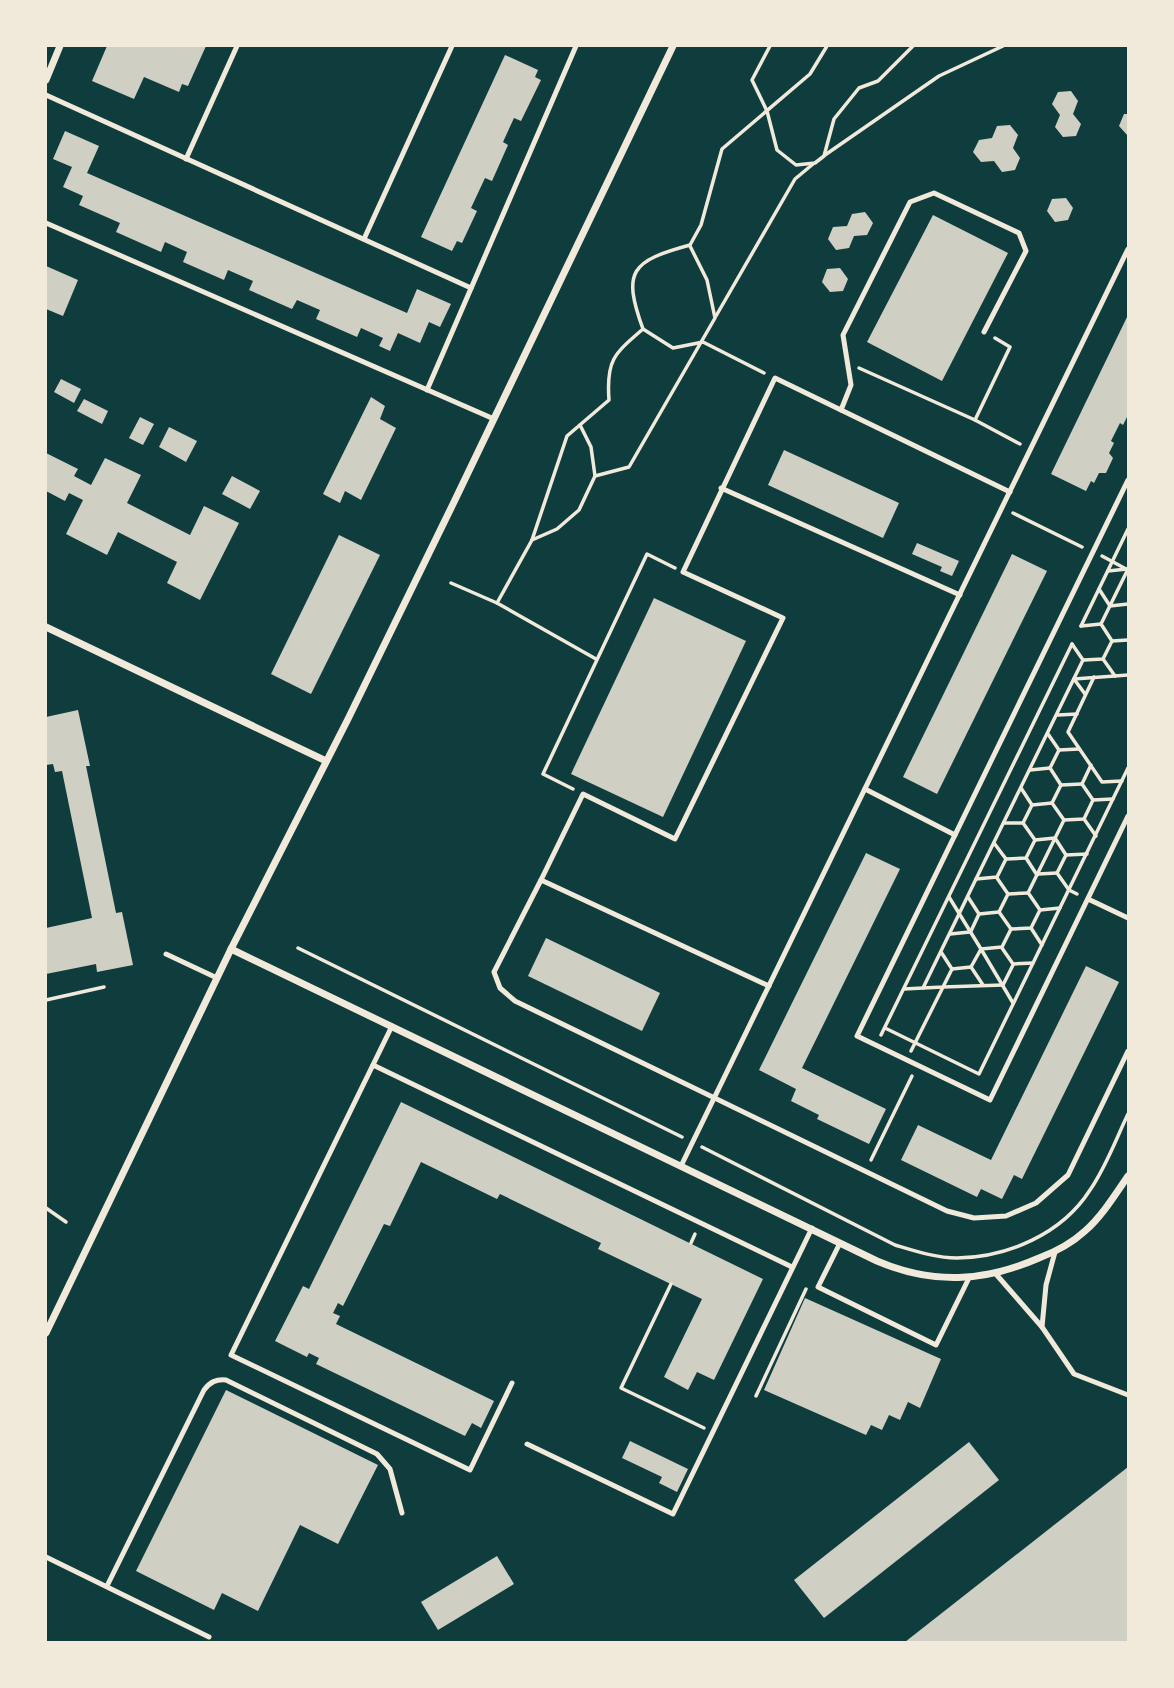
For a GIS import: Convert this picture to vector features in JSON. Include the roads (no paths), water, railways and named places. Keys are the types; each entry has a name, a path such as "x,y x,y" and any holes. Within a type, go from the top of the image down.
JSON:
{"street":[{"path":"46,80 60,46"},
{"path":"46,1333 231,949 494,419 673,46"},
{"path":"46,626 326,761"},
{"path":"231,949 877,1261 931,1278 969,1278 1010,1271 1055,1252 1084,1231 1107,1207 1129,1176"}],"lane":[{"path":"186,159 237,46"},
{"path":"364,240 452,46"},
{"path":"427,390 576,46"},
{"path":"46,95 471,288"},
{"path":"841,410 851,385 843,335 910,202 934,193 1018,233 1026,251 984,332"},
{"path":"46,223 494,419"},
{"path":"681,1166 1129,249"},
{"path":"1010,492 775,378 683,572 783,618 675,839 583,794 494,972 500,988 515,1001 947,1211 974,1218 1006,1216 1036,1203 1068,1175 1129,1051"},
{"path":"1129,480 857,1036 990,1100 1129,817"},
{"path":"721,488 960,595"},
{"path":"865,789 955,835"},
{"path":"541,880 769,986"},
{"path":"1088,899 1129,918"},
{"path":"166,954 218,978"},
{"path":"392,1026 231,1355 470,1470 512,1383"},
{"path":"373,1065 792,1267"},
{"path":"527,1444 673,1514 812,1228"},
{"path":"840,1243 818,1287 936,1345 969,1278"},
{"path":"1042,1327 1046,1285 1055,1252"},
{"path":"995,1273 1042,1327 1074,1374 1129,1395"},
{"path":"107,1586 208,1384 219,1380 226,1380 377,1454 394,1478 402,1513"},
{"path":"46,1557 209,1637"}]}
